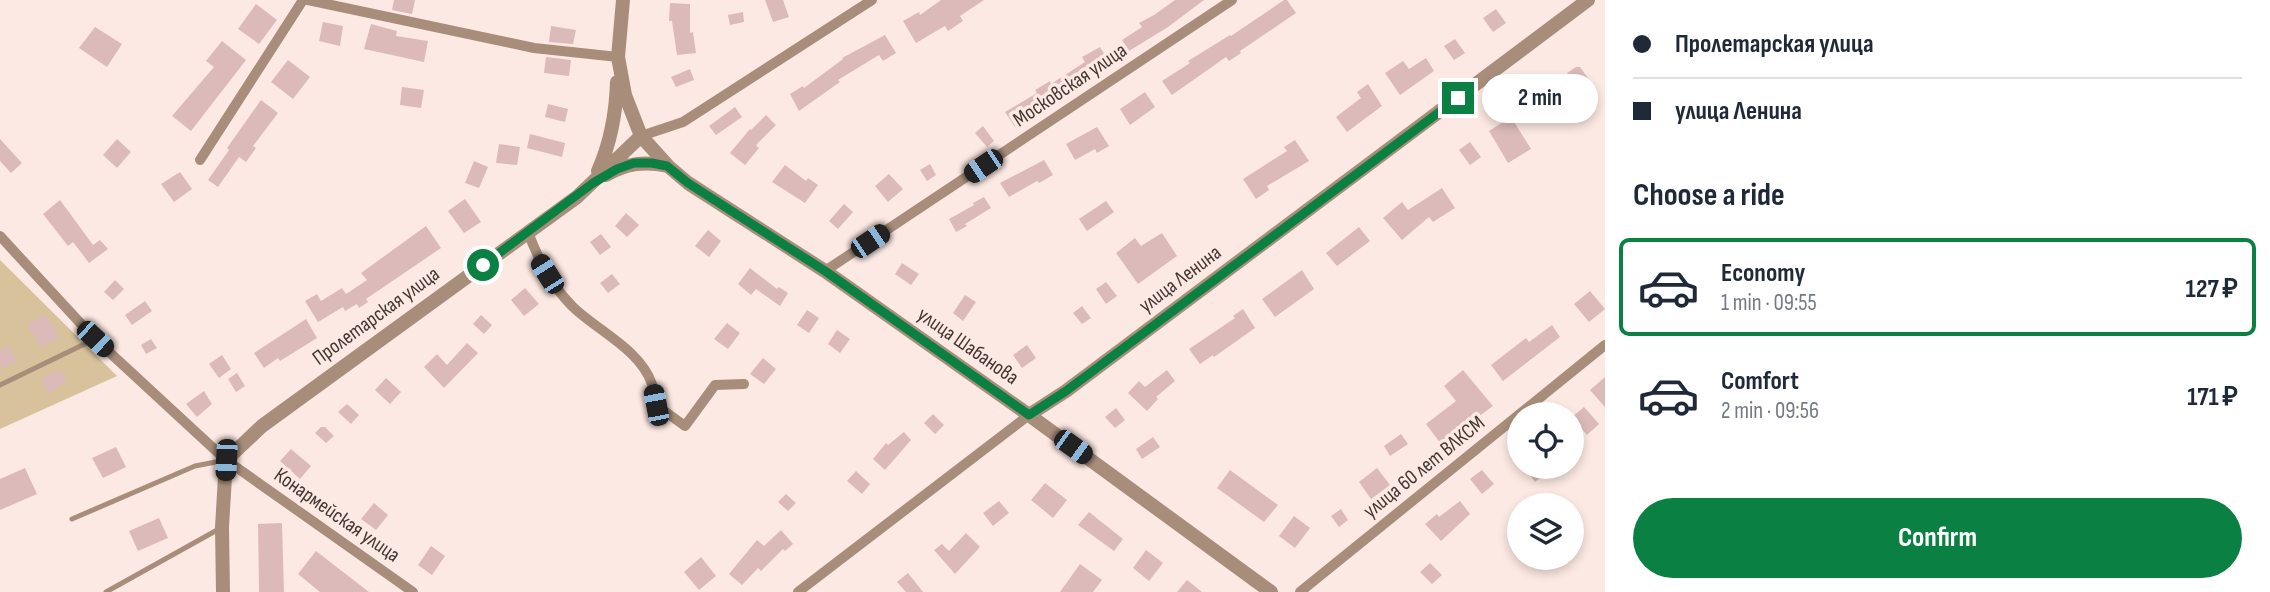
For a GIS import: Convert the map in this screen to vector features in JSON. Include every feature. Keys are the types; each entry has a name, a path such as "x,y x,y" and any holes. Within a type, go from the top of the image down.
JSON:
{"street":[{"path":"200,160 306,0 534,48 618,57"},
{"path":"593,183 607,152 614,124 623,0"},
{"name":"Пролетарская улица","path":"226,460 262,426 593,183 640,136 683,122 872,0"},
{"name":"Московская улица","path":"825,271 1231,0"},
{"name":"улица Ленина","path":"798,592 1029,415 1078,382 1588,0"},
{"path":"618,57 625,95 640,136"},
{"name":"улица Шабанова","path":"640,136 667,166 688,183 825,271 1029,415 1271,592"},
{"path":"593,183 634,163 667,166"},
{"path":"528,232 539,261 555,286 572,307 612,336 642,365 652,382 656,405 685,426 715,385 744,384"},
{"name":"Конармейская улица","path":"0,236 4,247 95,339 226,460 413,592"},
{"name":"улица 60 лет ВЛКСМ","path":"1300,592 1605,345"},
{"path":"223,592 222,527 226,460"}],"lane":[{"path":"0,385 95,339"},
{"path":"72,519 195,466 226,460"},
{"path":"106,592 222,527"}],"shaded area":[{"path":"0,260 117,376 0,429"}],"building":[{"path":"394,0 415,0 412,14 392,10"},
{"path":"765,0 783,0 789,17 773,22"},
{"path":"941,0 984,0 960,16 963,21 948,31 945,26 916,43 903,21 919,12 920,15"},
{"path":"1175,0 1204,0 1129,51 1122,40 1142,27 1139,23"},
{"path":"1287,0 1296,13 1229,61 1226,57 1172,95 1162,81 1190,63 1188,61"},
{"path":"670,3 690,4 690,33 693,32 696,53 677,55 672,21 669,21"},
{"path":"256,4 277,20 259,44 238,29"},
{"path":"1496,9 1506,23 1493,32 1483,18"},
{"path":"743,12 744,22 730,25 728,15"},
{"path":"323,22 343,26 340,46 319,41"},
{"path":"371,24 397,31 396,36 428,41 424,62 364,49"},
{"path":"551,26 576,30 573,44 549,42"},
{"path":"95,27 122,44 107,67 79,48"},
{"path":"885,35 896,53 883,61 879,55 838,80 840,82 799,111 790,94 803,86 804,88 842,58"},
{"path":"1455,39 1465,53 1454,60 1444,46"},
{"path":"222,41 246,60 191,131 172,116 214,67 206,61"},
{"path":"1100,47 1112,67 1094,78 1093,75 1015,127 1005,112 1037,93 1035,90 1050,81 1051,84 1085,62 1082,57"},
{"path":"546,57 571,60 569,76 544,73"},
{"path":"1426,58 1434,71 1400,95 1385,73 1403,61 1409,69"},
{"path":"288,60 310,77 293,99 271,82"},
{"path":"1580,67 1590,81 1579,89 1567,73"},
{"path":"690,69 694,80 676,87 671,77"},
{"path":"1368,84 1382,106 1347,132 1336,117 1361,98 1357,92"},
{"path":"402,87 424,90 421,108 400,105"},
{"path":"1546,88 1558,101 1543,115 1531,102"},
{"path":"1145,92 1155,107 1130,125 1120,109"},
{"path":"261,100 278,113 253,146 256,148 246,162 239,157 218,187 208,180"},
{"path":"548,104 568,109 565,122 545,117"},
{"path":"735,107 742,117 716,135 709,126"},
{"path":"766,115 776,125 756,145 759,148 745,165 730,153"},
{"path":"1511,117 1531,149 1508,163 1489,131"},
{"path":"983,126 994,141 987,147 975,133"},
{"path":"1097,127 1109,146 1097,153 1095,149 1075,160 1066,144"},
{"path":"530,134 565,143 562,157 527,148"},
{"path":"0,139 22,163 11,173 0,161"},
{"path":"117,139 131,152 117,168 103,155"},
{"path":"1295,140 1309,161 1267,186 1269,190 1256,199 1243,179 1287,151 1284,147"},
{"path":"1470,142 1481,157 1470,165 1459,150"},
{"path":"499,144 520,147 517,165 496,163"},
{"path":"1044,160 1053,175 1009,197 1000,183"},
{"path":"474,161 488,167 479,188 465,183"},
{"path":"930,164 936,175 927,181 920,170"},
{"path":"785,165 806,181 808,178 818,185 805,203 772,182"},
{"path":"180,172 192,189 174,202 161,184"},
{"path":"889,174 903,189 888,202 875,186"},
{"path":"1442,188 1455,208 1433,222 1429,217 1402,240 1383,218 1402,202 1408,210"},
{"path":"984,197 991,208 956,232 949,219"},
{"path":"465,199 481,222 464,233 448,211"},
{"path":"60,200 93,245 100,240 108,249 89,263 73,242 68,246 43,214"},
{"path":"1106,201 1114,212 1087,231 1079,219"},
{"path":"844,204 853,212 838,229 829,221"},
{"path":"626,213 639,225 627,237 615,226"},
{"path":"426,226 441,248 366,299 368,302 359,308 357,304 345,311 343,307 318,322 305,301 317,294 321,301 342,288 346,294 367,280 361,273"},
{"path":"1359,227 1370,241 1337,266 1326,253"},
{"path":"708,230 721,241 709,257 695,246"},
{"path":"1162,233 1177,256 1138,284 1116,253 1135,238 1141,246"},
{"path":"601,234 611,247 600,255 590,242"},
{"path":"902,263 919,274 911,285 895,274"},
{"path":"750,268 777,289 779,287 788,293 780,306 756,289 751,295 738,284"},
{"path":"1302,270 1314,289 1275,317 1262,299"},
{"path":"612,274 620,284 608,293 600,283"},
{"path":"115,280 124,289 113,300 104,292"},
{"path":"1106,282 1117,296 1106,304 1096,289"},
{"path":"525,288 539,304 524,316 511,300"},
{"path":"1590,291 1605,309 1589,322 1574,304"},
{"path":"965,295 976,302 963,321 953,313"},
{"path":"145,301 152,311 132,325 125,315"},
{"path":"1082,306 1091,318 1082,324 1073,313"},
{"path":"1243,309 1255,328 1200,364 1189,349 1235,318 1233,316"},
{"path":"807,310 819,318 809,333 797,325"},
{"path":"45,314 59,337 41,348 27,325"},
{"path":"481,315 492,325 484,334 473,324"},
{"path":"306,319 317,338 264,368 254,353"},
{"path":"727,323 740,333 728,349 714,339"},
{"path":"1552,325 1560,337 1503,381 1491,365 1526,338 1529,342"},
{"path":"837,330 850,339 840,353 828,344"},
{"path":"151,339 157,348 146,354 141,345"},
{"path":"467,343 478,353 444,388 424,367 437,354 447,365"},
{"path":"1027,345 1036,358 1022,368 1013,355"},
{"path":"9,346 17,361 3,368 0,350"},
{"path":"222,355 231,369 219,378 209,364"},
{"path":"763,358 776,369 764,384 750,374"},
{"path":"60,369 67,382 48,393 41,380"},
{"path":"1167,370 1175,381 1156,397 1158,399 1147,411 1128,393 1139,381 1145,387"},
{"path":"1463,370 1493,406 1441,444 1426,424 1456,401 1444,386"},
{"path":"237,373 245,386 236,392 228,379"},
{"path":"1605,377 1605,407 1590,390"},
{"path":"386,378 401,392 390,404 375,390"},
{"path":"204,391 212,404 197,417 186,404"},
{"path":"347,404 359,415 351,424 338,412"},
{"path":"1584,407 1599,424 1587,435 1584,431"},
{"path":"1116,408 1125,420 1115,428 1105,417"},
{"path":"933,414 944,425 935,434 924,423"},
{"path":"325,427 334,436 326,443 315,433"},
{"path":"904,432 911,440 885,470 873,459 886,443 888,445"},
{"path":"1401,434 1408,444 1390,456 1384,446"},
{"path":"1153,437 1160,447 1142,459 1136,449"},
{"path":"116,447 126,467 103,478 92,458"},
{"path":"291,449 311,466 300,479 280,461"},
{"path":"25,468 37,494 0,510 0,479"},
{"path":"1377,468 1390,485 1371,499 1359,482"},
{"path":"1230,470 1278,505 1264,522 1217,488"},
{"path":"1482,470 1494,484 1482,494 1470,479"},
{"path":"856,471 870,484 862,494 847,481"},
{"path":"1045,483 1067,500 1053,518 1031,500"},
{"path":"786,494 796,503 788,511 778,502"},
{"path":"999,501 1009,513 993,526 983,513"},
{"path":"1460,501 1470,514 1441,541 1425,524"},
{"path":"374,503 388,515 376,530 361,519"},
{"path":"1341,509 1348,520 1339,527 1331,516"},
{"path":"1089,512 1123,539 1114,551 1078,525"},
{"path":"1294,516 1310,528 1295,548 1279,536"},
{"path":"159,518 168,538 138,551 129,531"},
{"path":"282,523 284,592 259,592 258,524"},
{"path":"781,530 793,544 785,551 783,549 761,571 758,568 742,585 729,574 757,540 764,546"},
{"path":"966,533 980,547 955,574 934,550 942,544 949,551"},
{"path":"431,546 445,556 432,575 418,565"},
{"path":"1146,550 1163,563 1149,581 1133,568"},
{"path":"316,551 369,592 320,592 298,574"},
{"path":"701,557 716,576 699,590 684,572"},
{"path":"1430,563 1442,575 1432,584 1420,572"},
{"path":"1080,564 1102,580 1093,592 1060,592"},
{"path":"908,573 923,592 906,592 897,582"},
{"path":"1187,580 1202,592 1177,592"}],"route":[{"path":"483,265 593,183 617,169 634,163 667,166 688,183 825,271 1029,415 1066,391 1458,98"}]}
